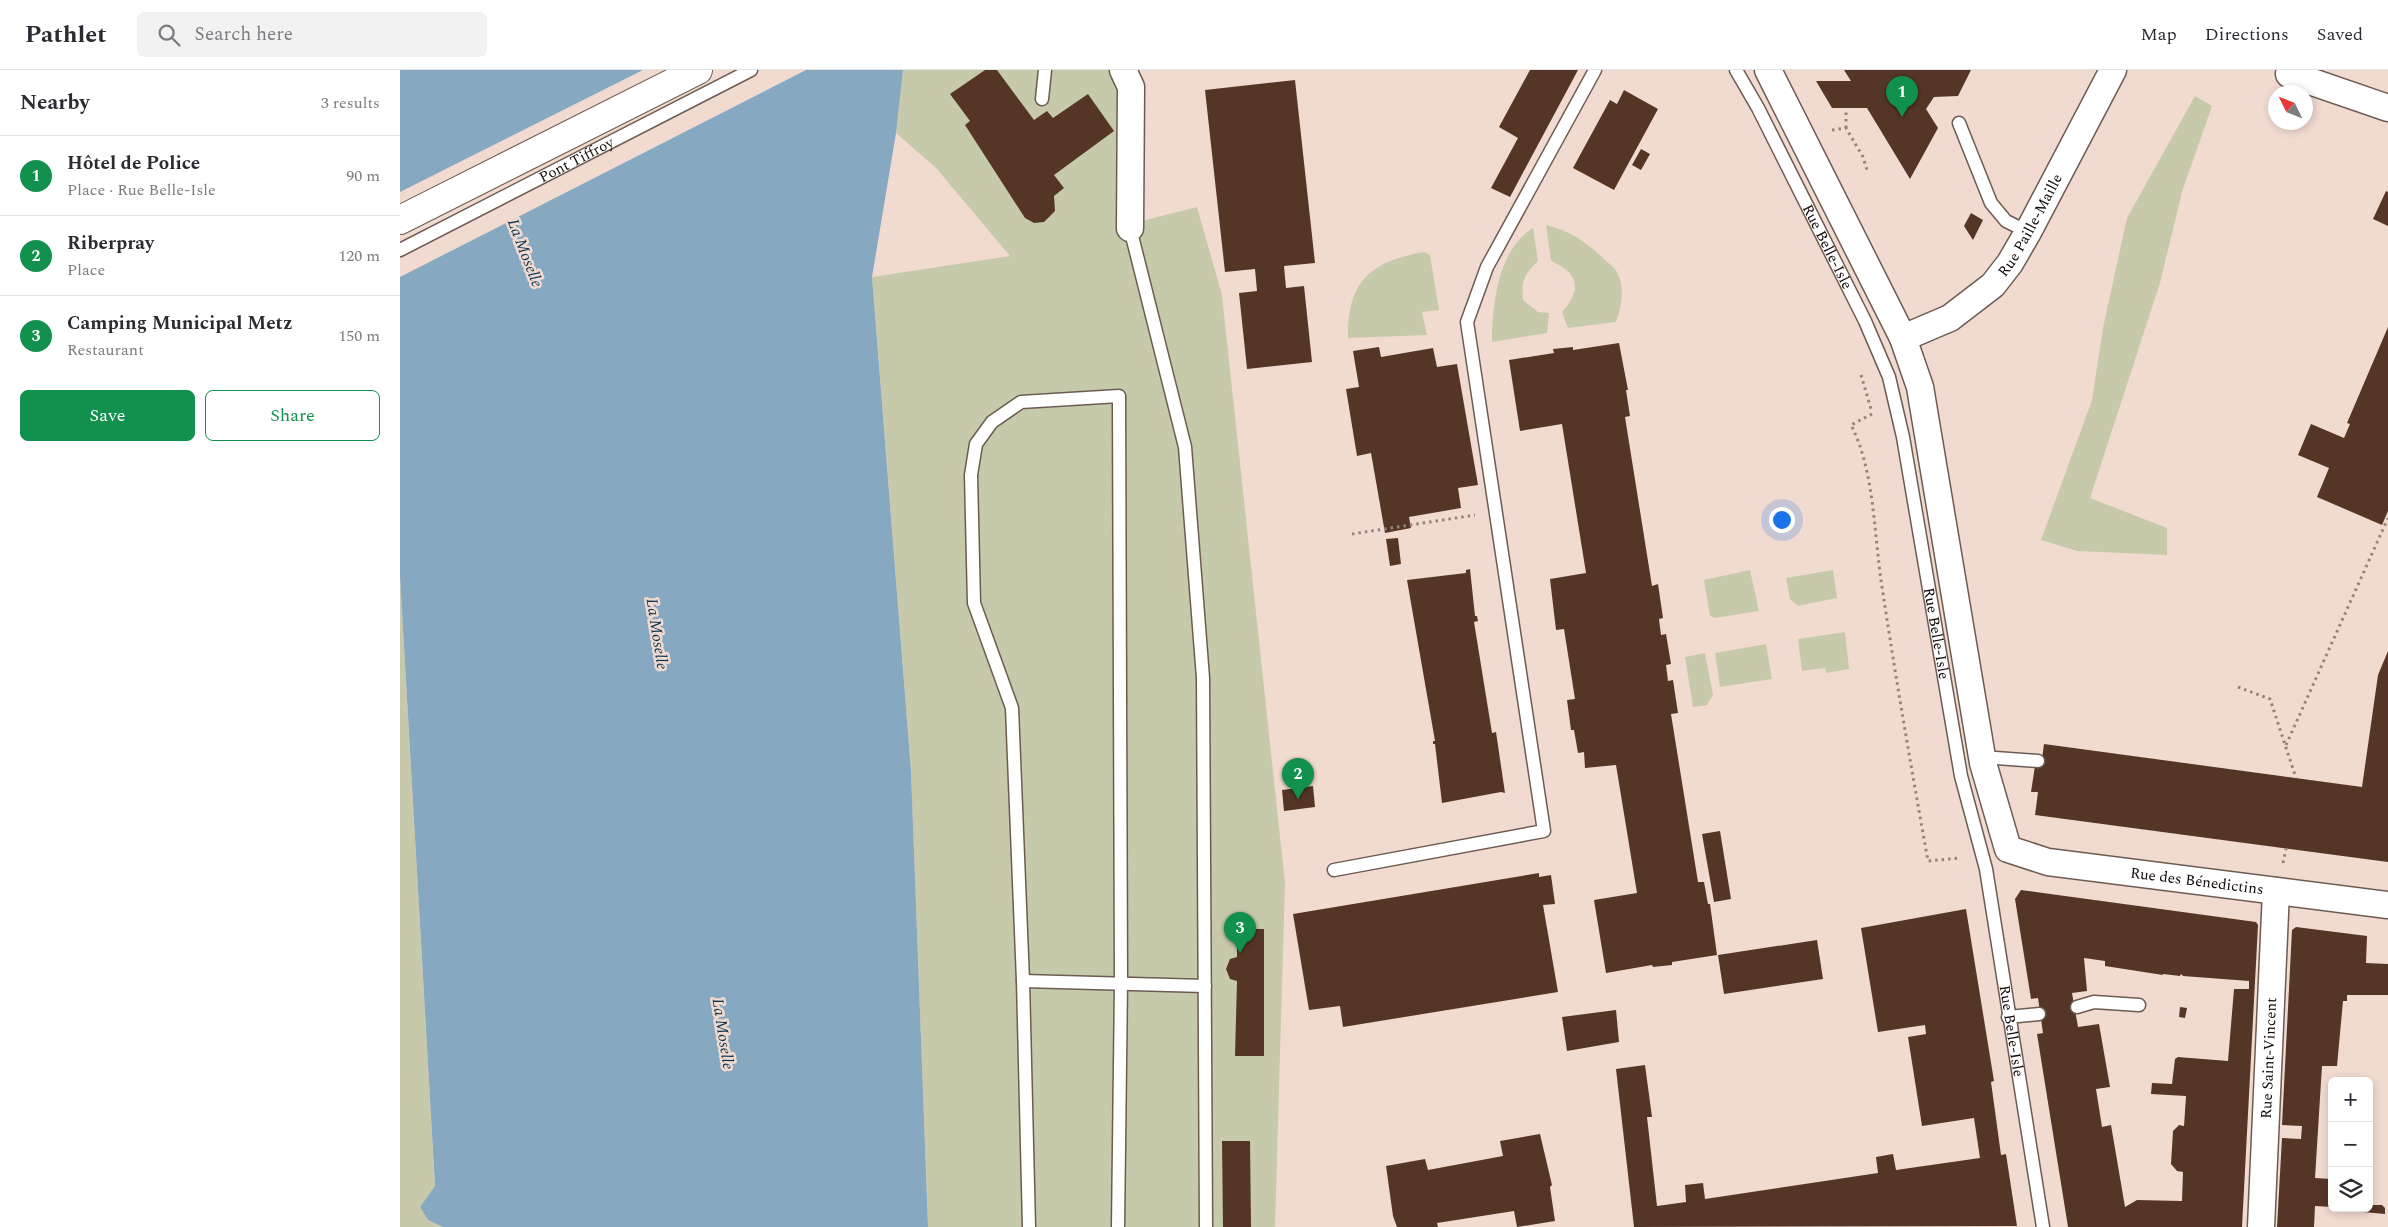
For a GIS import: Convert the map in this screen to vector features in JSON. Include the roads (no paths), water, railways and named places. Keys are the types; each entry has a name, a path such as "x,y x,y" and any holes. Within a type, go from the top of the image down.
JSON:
{"main road":[{"name":"Pont Tiffroy","path":"400,220 698,70"}],"street":[{"path":"1123,70 1131,87 1130,228"},
{"name":"Rue Belle-Isle","path":"1768,70 1892,346 1920,387 1982,757 2008,849"},
{"name":"Rue Paille-Maille","path":"1892,346 1950,318 1993,285 2010,263 2028,232 2113,70"},
{"path":"2290,70 2289,74 2388,108"},
{"name":"Rue des Bénedictins","path":"2008,849 2048,862 2388,905"},
{"name":"Rue Saint-Vincent","path":"2261,1227 2276,891"}],"lane":[{"name":"Pont Tiffroy","path":"400,250 751,70"},
{"path":"1042,99 1045,70"},
{"path":"1334,870 1544,831 1467,322 1487,267 1595,70"},
{"name":"Rue Belle-Isle","path":"1736,70 1892,346 1889,377 1903,437 1961,776 1986,868 2008,1017 2044,1227"},
{"path":"1959,123 1992,203 2006,221 2028,232"},
{"path":"1130,228 1185,447 1203,678 1206,1227"},
{"path":"1030,1227 1023,981 1012,708 974,603 971,475 976,444 992,422 1020,402 1119,396 1121,983 1118,1227"},
{"path":"1982,757 2038,761"},
{"path":"1023,981 1205,986"},
{"path":"2077,1007 2094,1002 2139,1005"},
{"path":"2008,1017 2038,1014"}],"water":[{"name":"La Moselle","path":"400,70 903,70 896,133 872,277 911,771 928,1227 443,1227 428,1220 420,1207 435,1186 400,576"}],"place":[{"name":"Hôtel de Police","path":"1902,117"},
{"name":"Riberpray","path":"1298,799"},
{"name":"Camping Municipal Metz","path":"1240,953"}]}
